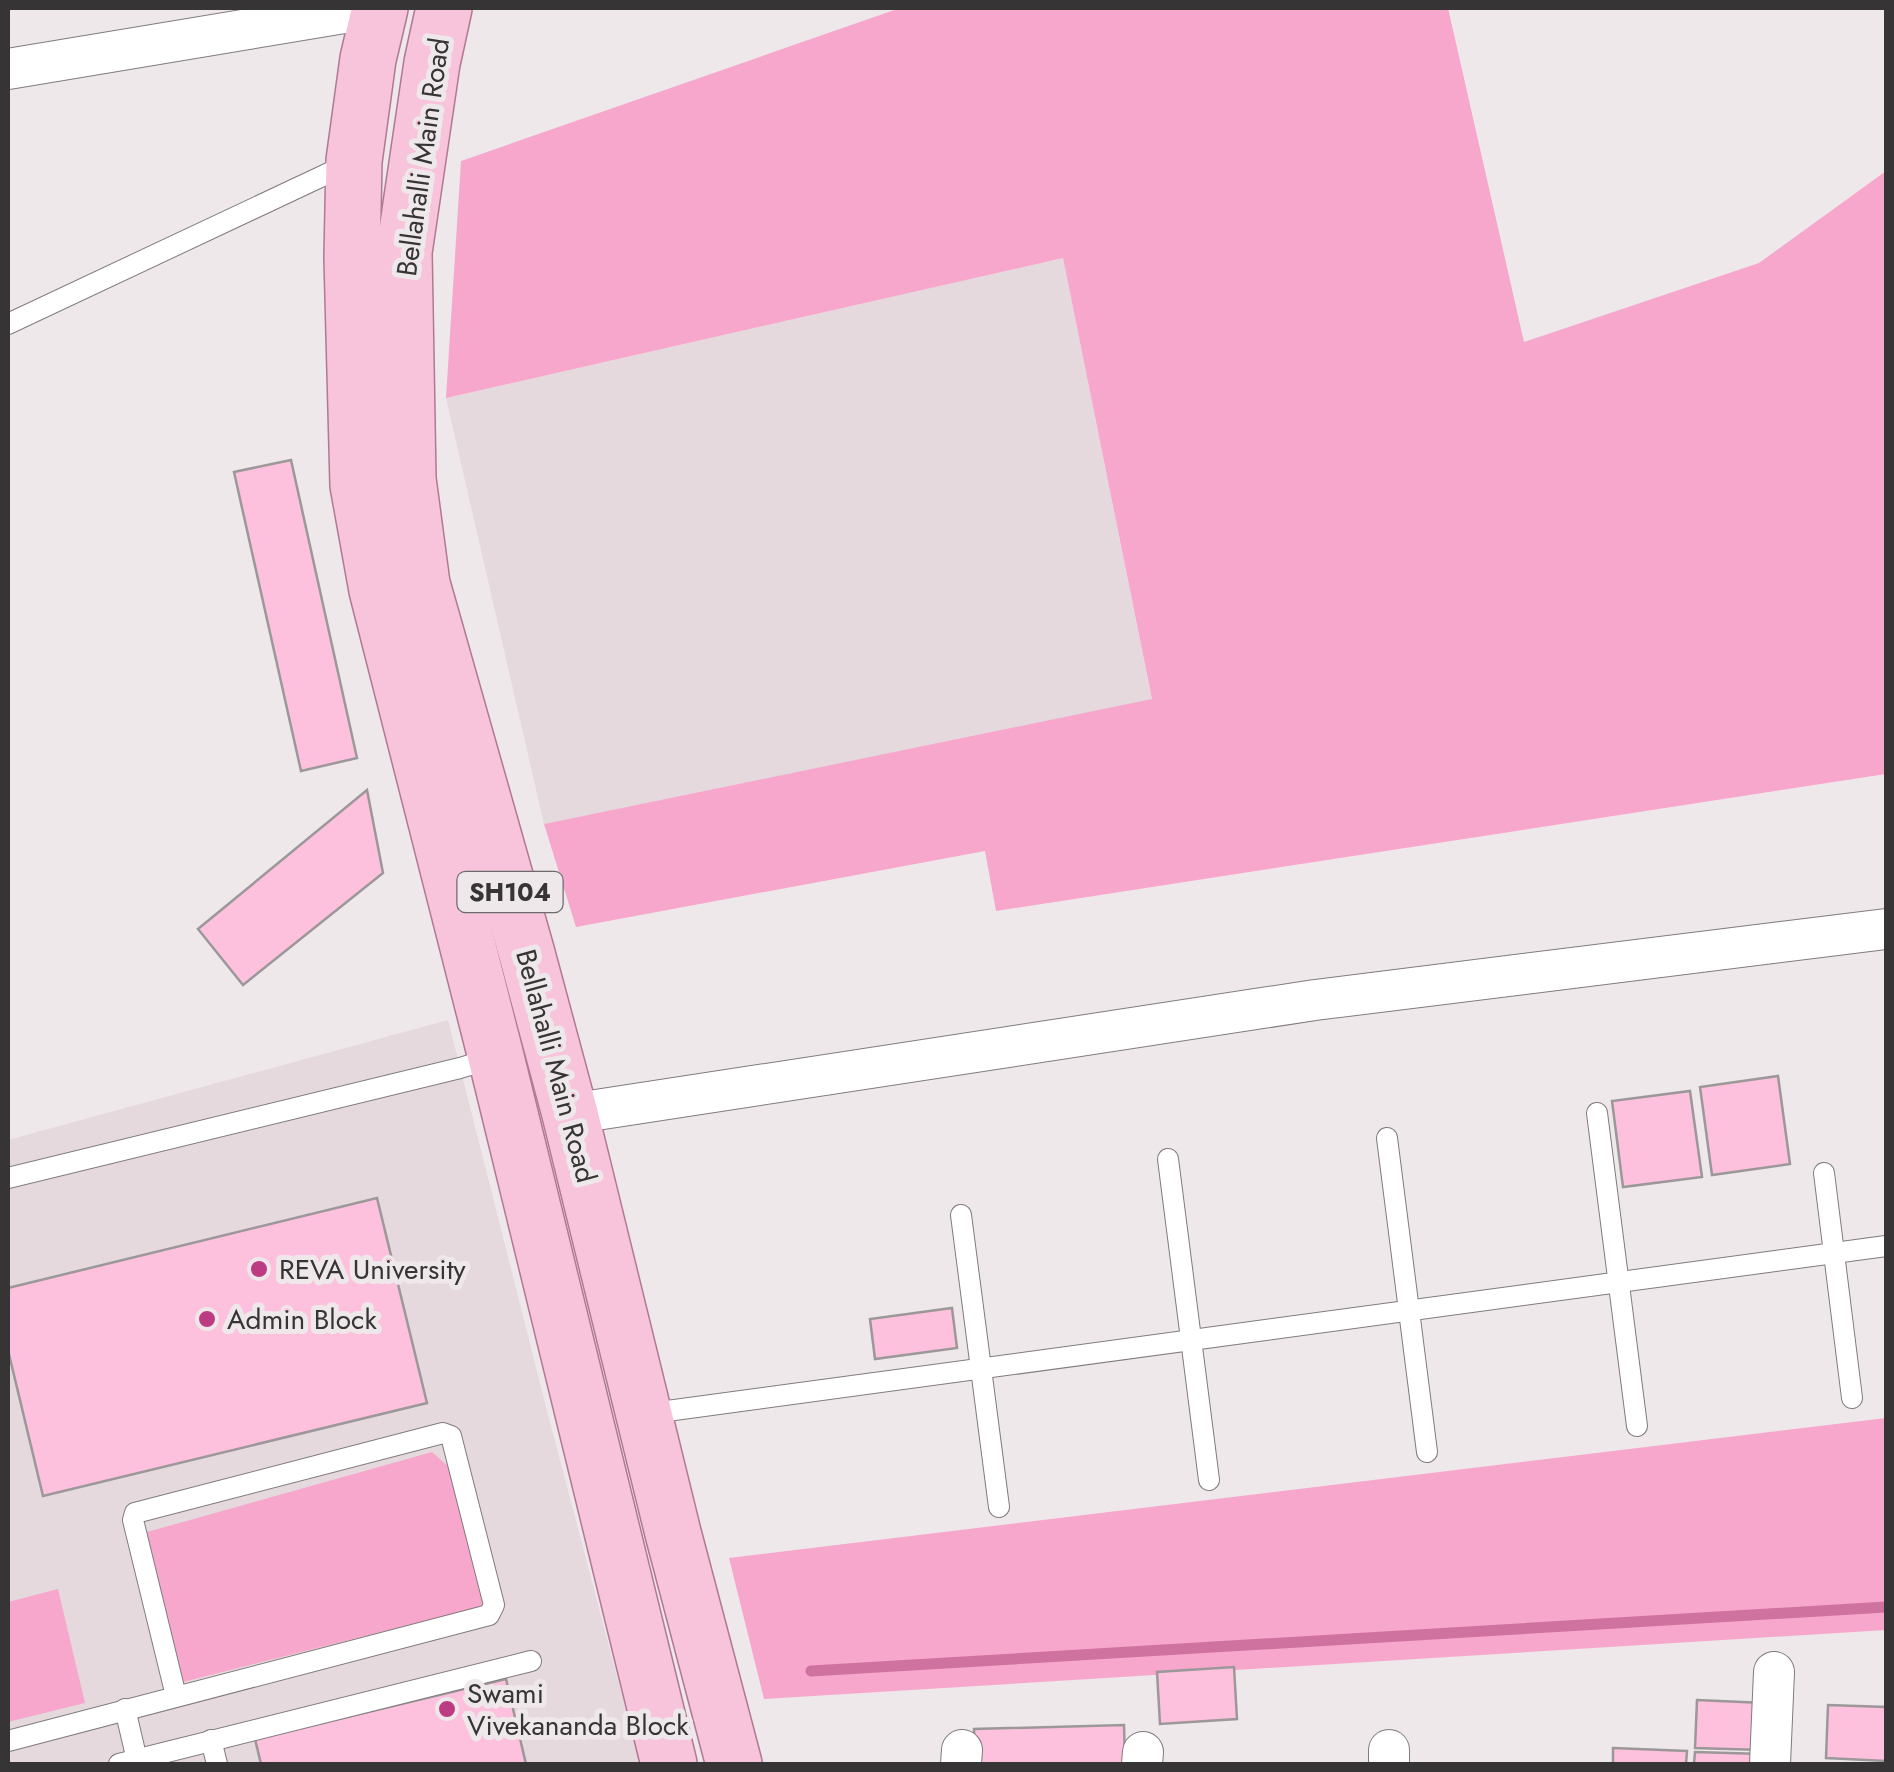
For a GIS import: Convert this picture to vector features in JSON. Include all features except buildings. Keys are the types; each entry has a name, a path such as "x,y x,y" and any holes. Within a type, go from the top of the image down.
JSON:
{"main road":[{"name":"Bellahalli Main Road","path":"377,8 354,161 352,258 358,485 377,590 523,1051 669,1764"},
{"name":"Bellahalli Main Road","path":"444,8 404,252 408,479 422,584 528,954 523,1051 570,1114 734,1764"}],"street":[{"path":"8,69 377,8"},
{"path":"570,1114 1315,1000 1886,929"},
{"path":"1770,1764 1774,1672"}],"lane":[{"path":"8,324 354,161"},
{"path":"8,1178 523,1051"},
{"path":"1597,1113 1637,1426"},
{"path":"1387,1138 1427,1452"},
{"path":"1168,1159 1208,1480"},
{"path":"1824,1173 1852,1398"},
{"path":"962,1216 999,1507"},
{"path":"644,1414 1886,1246"},
{"path":"8,1741 489,1615 494,1604 452,1436 442,1433 135,1514 133,1520 176,1696"},
{"path":"125,1709 128,1762 531,1661"},
{"path":"211,1740 217,1764"}],"shaded area":[{"path":"900,8 1448,8 1524,342 1759,263 1886,171 1886,774 996,911 985,851 576,927 544,824 1152,699 1063,258 446,398 461,161"},
{"path":"1063,258 1152,700 544,824 446,398"},
{"name":"REVA University","path":"448,1020 640,1764 8,1764 8,1140"},
{"path":"1886,1418 1886,1630 764,1699 729,1558"},
{"path":"432,1452 449,1467 488,1605 183,1682 140,1534"},
{"path":"58,1589 85,1703 8,1722 8,1602"}],"waterway":[{"path":"811,1671 1886,1607"}],"place":[{"name":"REVA University","path":"259,1269"},
{"name":"Admin Block","path":"207,1319"},
{"name":"Swami Vivekananda Block","path":"447,1709"}]}
